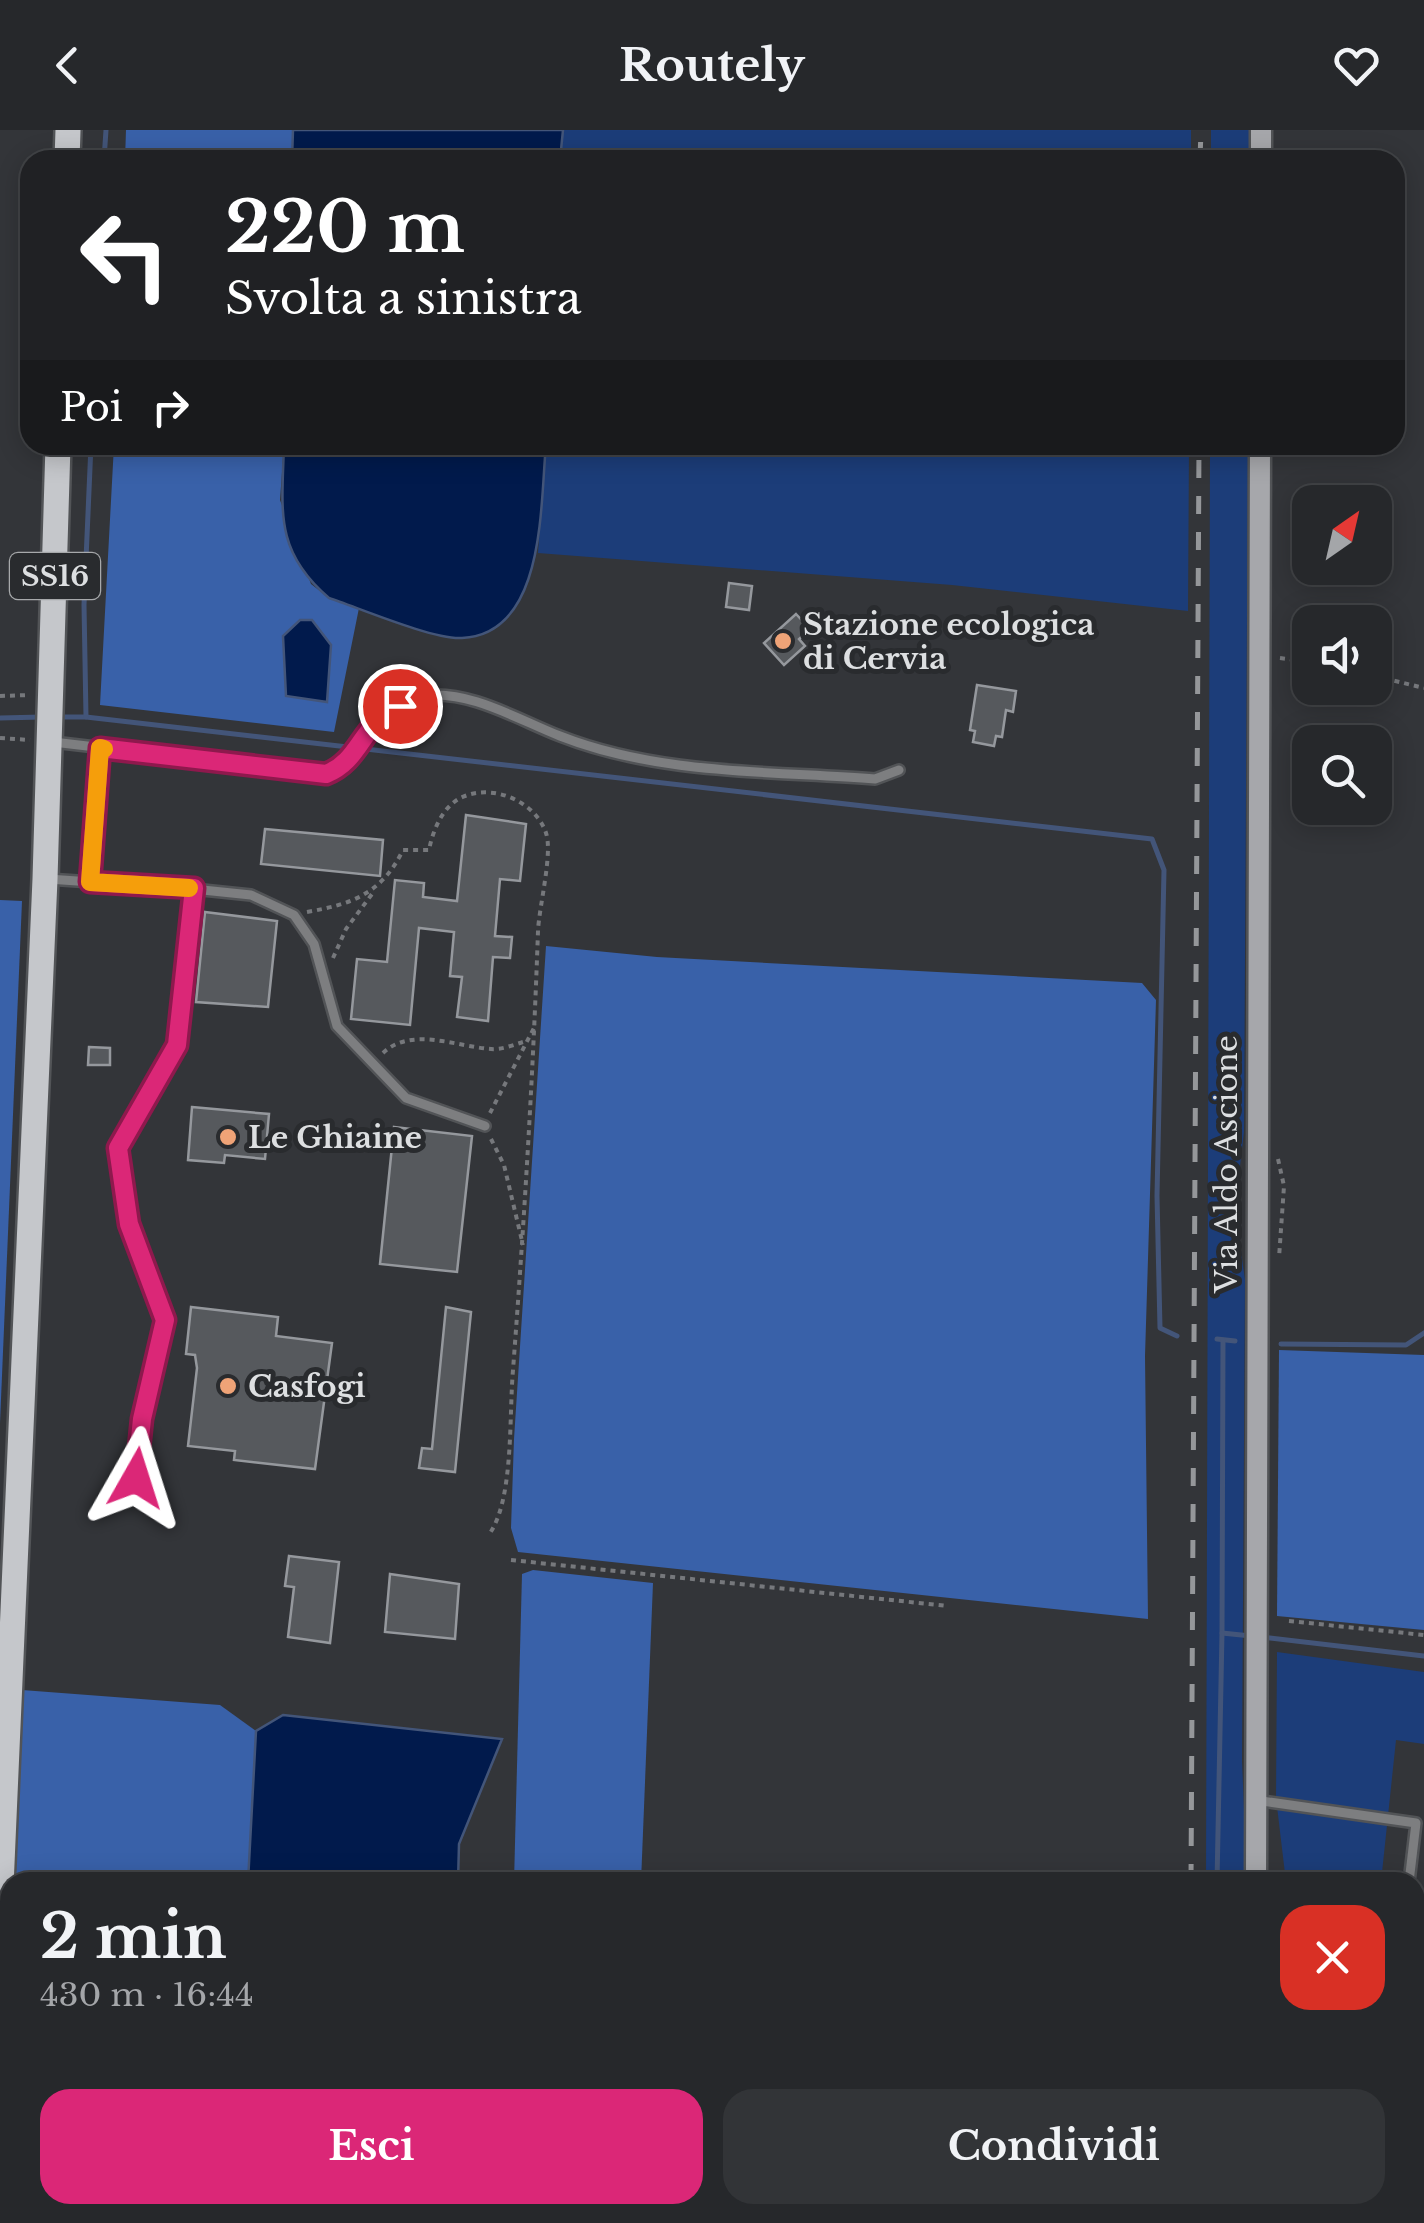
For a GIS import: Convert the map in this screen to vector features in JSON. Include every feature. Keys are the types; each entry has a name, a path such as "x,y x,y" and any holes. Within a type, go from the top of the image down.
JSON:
{"main road":[{"name":"SS16","path":"2,1872 45,879 58,455"}],"street":[{"name":"Via Aldo Ascione","path":"1256,1872 1260,455"}],"lane":[{"path":"51,718 100,748 326,774 351,758 378,715 422,696 460,698 581,744 641,761 876,779 899,770"},
{"path":"90,882 100,748"},
{"path":"45,879 251,895 294,915 314,944 337,1026 406,1098 485,1126"},
{"path":"136,1478 142,1419 165,1320 129,1224 118,1148 177,1045 194,888"},
{"path":"1253,1799 1416,1823 1410,1872"}],"path":[{"path":"1276,658 1292,660"},
{"path":"1392,680 1424,688"},
{"path":"0,696 51,718"},
{"path":"0,738 51,718"},
{"path":"322,981 346,929 403,850 429,850 433,832 446,810 466,796 502,795 520,801 537,815 548,836 538,926 524,1250 504,1480 499,1520 490,1534"},
{"path":"294,915 348,905 375,890"},
{"path":"524,1250 504,1165 485,1126 513,1076 522,1042 536,1024"},
{"path":"372,1063 392,1045 415,1041 456,1041 494,1050 522,1042"},
{"path":"510,1560 948,1606"},
{"path":"1289,1622 1424,1635"}],"shaded area":[{"path":"126,130 293,130 292,150 125,150"},
{"path":"293,130 563,130 561,150 292,150"},
{"path":"563,130 1191,130 1191,150 562,150"},
{"path":"1211,130 1250,130 1250,150 1211,150"},
{"path":"113,455 283,455 280,500 311,584 329,598 359,608 334,732 100,705"},
{"path":"284,455 545,455 539,531 524,591 510,614 489,631 462,638 416,629 329,598 298,564 290,546 282,490"},
{"path":"545,455 1189,455 1188,611 952,585 538,553"},
{"path":"1210,455 1248,455 1244,1132 1235,1208 1245,1280 1242,1761 1247,1872 1206,1872"},
{"path":"300,620 312,620 331,645 327,702 286,696 283,636"},
{"path":"0,900 22,901 0,1423"},
{"path":"546,946 657,957 1142,983 1156,1000 1145,1356 1148,1619 518,1552 511,1528 514,1439"},
{"path":"1279,1350 1424,1355 1424,1630 1277,1616"},
{"path":"533,1570 653,1583 641,1872 514,1872 522,1574"},
{"path":"1277,1652 1424,1672 1424,1744 1396,1740 1382,1872 1285,1872 1276,1798"},
{"path":"22,1690 220,1705 256,1731 249,1872 14,1872"},
{"path":"283,1715 502,1739 459,1844 458,1872 249,1872 256,1731"}],"building":[{"path":"729,583 752,586 749,610 726,607"},
{"name":"Stazione ecologica di Cervia","path":"796,614 810,629 799,639 805,646 784,665 764,643"},
{"path":"977,685 1016,691 1013,712 1006,710 1002,737 996,736 994,746 973,742 975,731 970,730"},
{"path":"466,815 526,824 520,881 500,879 495,936 512,937 510,958 493,957 488,1021 457,1017 462,977 450,976 454,932 419,928 410,1025 351,1019 357,959 387,962 395,880 424,883 423,897 457,901"},
{"path":"265,829 383,840 380,876 261,864"},
{"path":"205,912 277,921 268,1007 196,1002"},
{"path":"89,1047 110,1048 110,1065 88,1065"},
{"name":"Le Ghiaine","path":"192,1107 269,1114 265,1159 225,1155 224,1163 188,1160"},
{"path":"394,1127 472,1136 457,1272 380,1264"},
{"name":"Casfogi","path":"191,1307 278,1317 276,1336 332,1343 315,1469 234,1460 235,1451 188,1446 197,1368 195,1355 186,1354"},
{"path":"446,1307 471,1312 455,1472 419,1468 422,1448 432,1449"},
{"path":"289,1556 339,1562 330,1643 288,1637 294,1587 285,1586"},
{"path":"390,1574 459,1584 455,1639 385,1632"}],"waterway":[{"path":"105,150 106,130"},
{"path":"86,717 84,605 91,455"},
{"path":"0,718 42,717"},
{"path":"58,717 86,717 1152,839 1164,870 1157,1196 1160,1328 1177,1336"},
{"path":"1281,1344 1406,1345 1424,1333"},
{"path":"1217,1339 1235,1341"},
{"path":"1223,1340 1222,1633 1251,1636"},
{"path":"1217,1872 1222,1633"},
{"path":"1262,1637 1424,1656"}],"railway":[{"path":"1200,150 1201,130"},
{"path":"1191,1872 1199,455"}],"slow traffic":[{"path":"104,749 100,748 90,882 189,888"}],"place":[{"name":"Stazione ecologica di Cervia","path":"783,641"},
{"name":"Le Ghiaine","path":"228,1137"},
{"name":"Casfogi","path":"228,1386"}],"route":[{"path":"136,1478 142,1419 165,1320 129,1224 118,1148 177,1045 194,888 90,882 100,748 326,774 342,768 351,758 378,715 400,706"}]}
